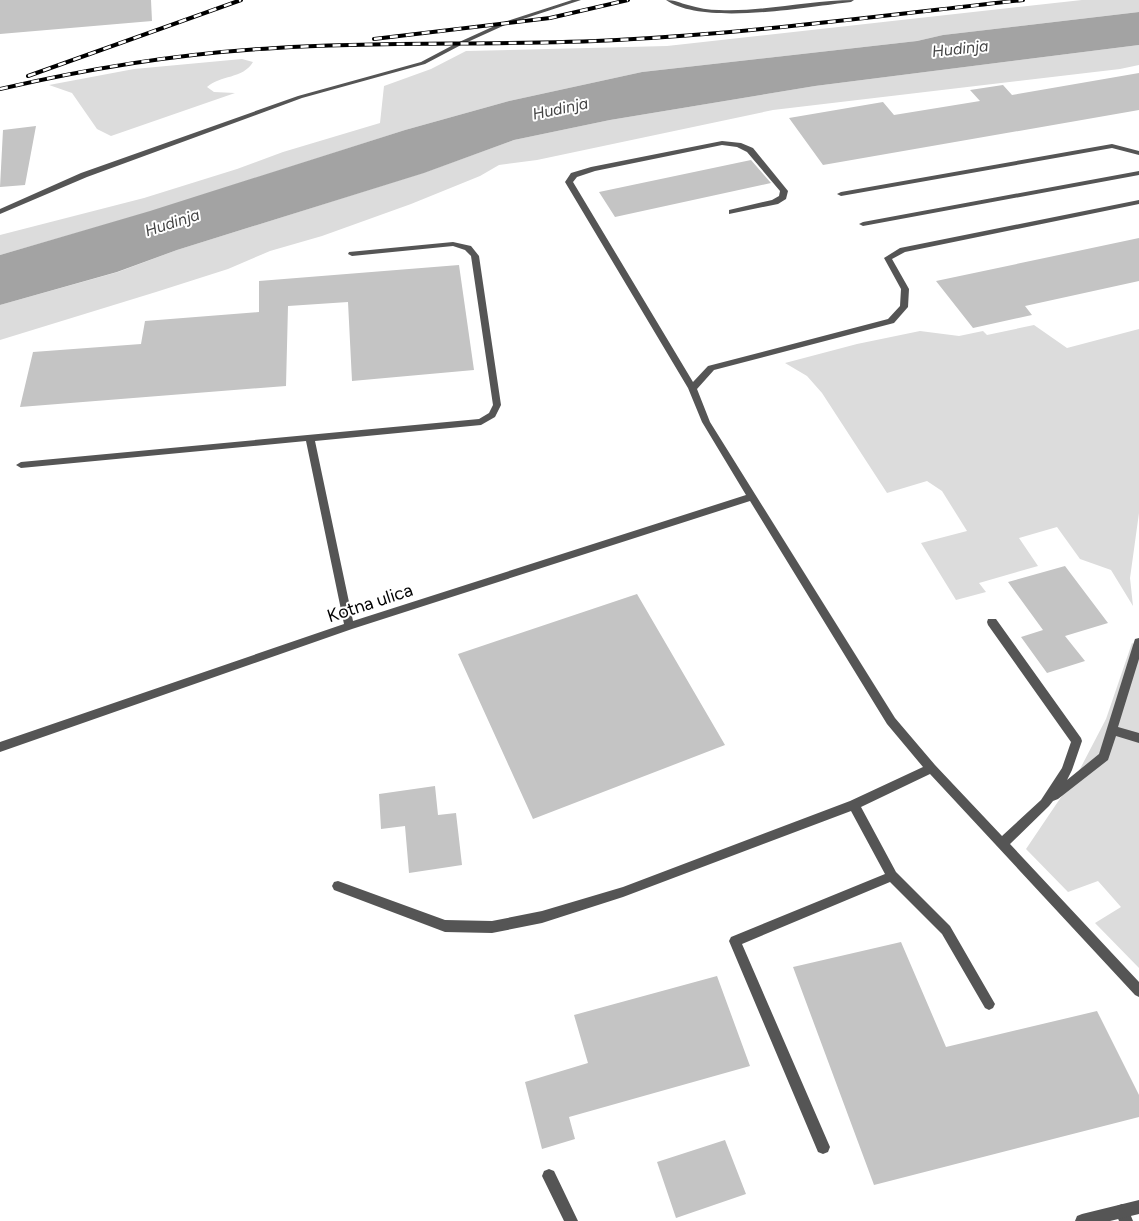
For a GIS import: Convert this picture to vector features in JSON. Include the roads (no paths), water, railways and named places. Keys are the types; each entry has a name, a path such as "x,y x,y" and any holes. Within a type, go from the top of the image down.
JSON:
{"street":[{"path":"0,212 84,175 300,97 422,63 503,24 578,0"},
{"path":"670,0 687,6 716,12 738,12 851,0"},
{"path":"732,212 775,202 783,197 784,191 750,150 738,145 722,143 594,169 574,175 569,182 692,388 706,422 891,721 931,768 1139,991"},
{"path":"841,194 1112,146 1139,153"},
{"path":"863,224 1139,173"},
{"path":"692,388 711,368 891,321 904,307 905,288 888,258 903,250 1139,202"},
{"path":"21,465 481,422 492,415 497,405 475,256 468,248 453,244 352,254"},
{"path":"310,438 349,626"},
{"name":"Kotna ulica","path":"0,747 349,626 753,496"},
{"path":"992,622 1077,741 1068,770 1045,803"},
{"path":"1002,844 1045,803 1104,757 1139,642"},
{"path":"1112,730 1139,738"},
{"path":"338,886 445,926 492,927 542,917 623,892 854,805 931,768"},
{"path":"854,805 892,876 946,930 990,1004"},
{"path":"823,1147 735,941 892,876"},
{"path":"549,1176 571,1221"},
{"path":"1082,1221 1124,1216 1139,1207"}],"water":[{"name":"Hudinja","path":"1139,12 1139,45 815,86 610,120 514,140 424,173 177,250 117,272 0,305 0,255 150,211 405,130 509,101 642,72 917,41 943,35"}],"railway":[{"path":"28,76 241,0"},
{"path":"374,39 550,18 628,0"},
{"path":"0,89 68,74 137,62 241,50 318,46 574,42 668,37 820,23 1023,0"}]}
